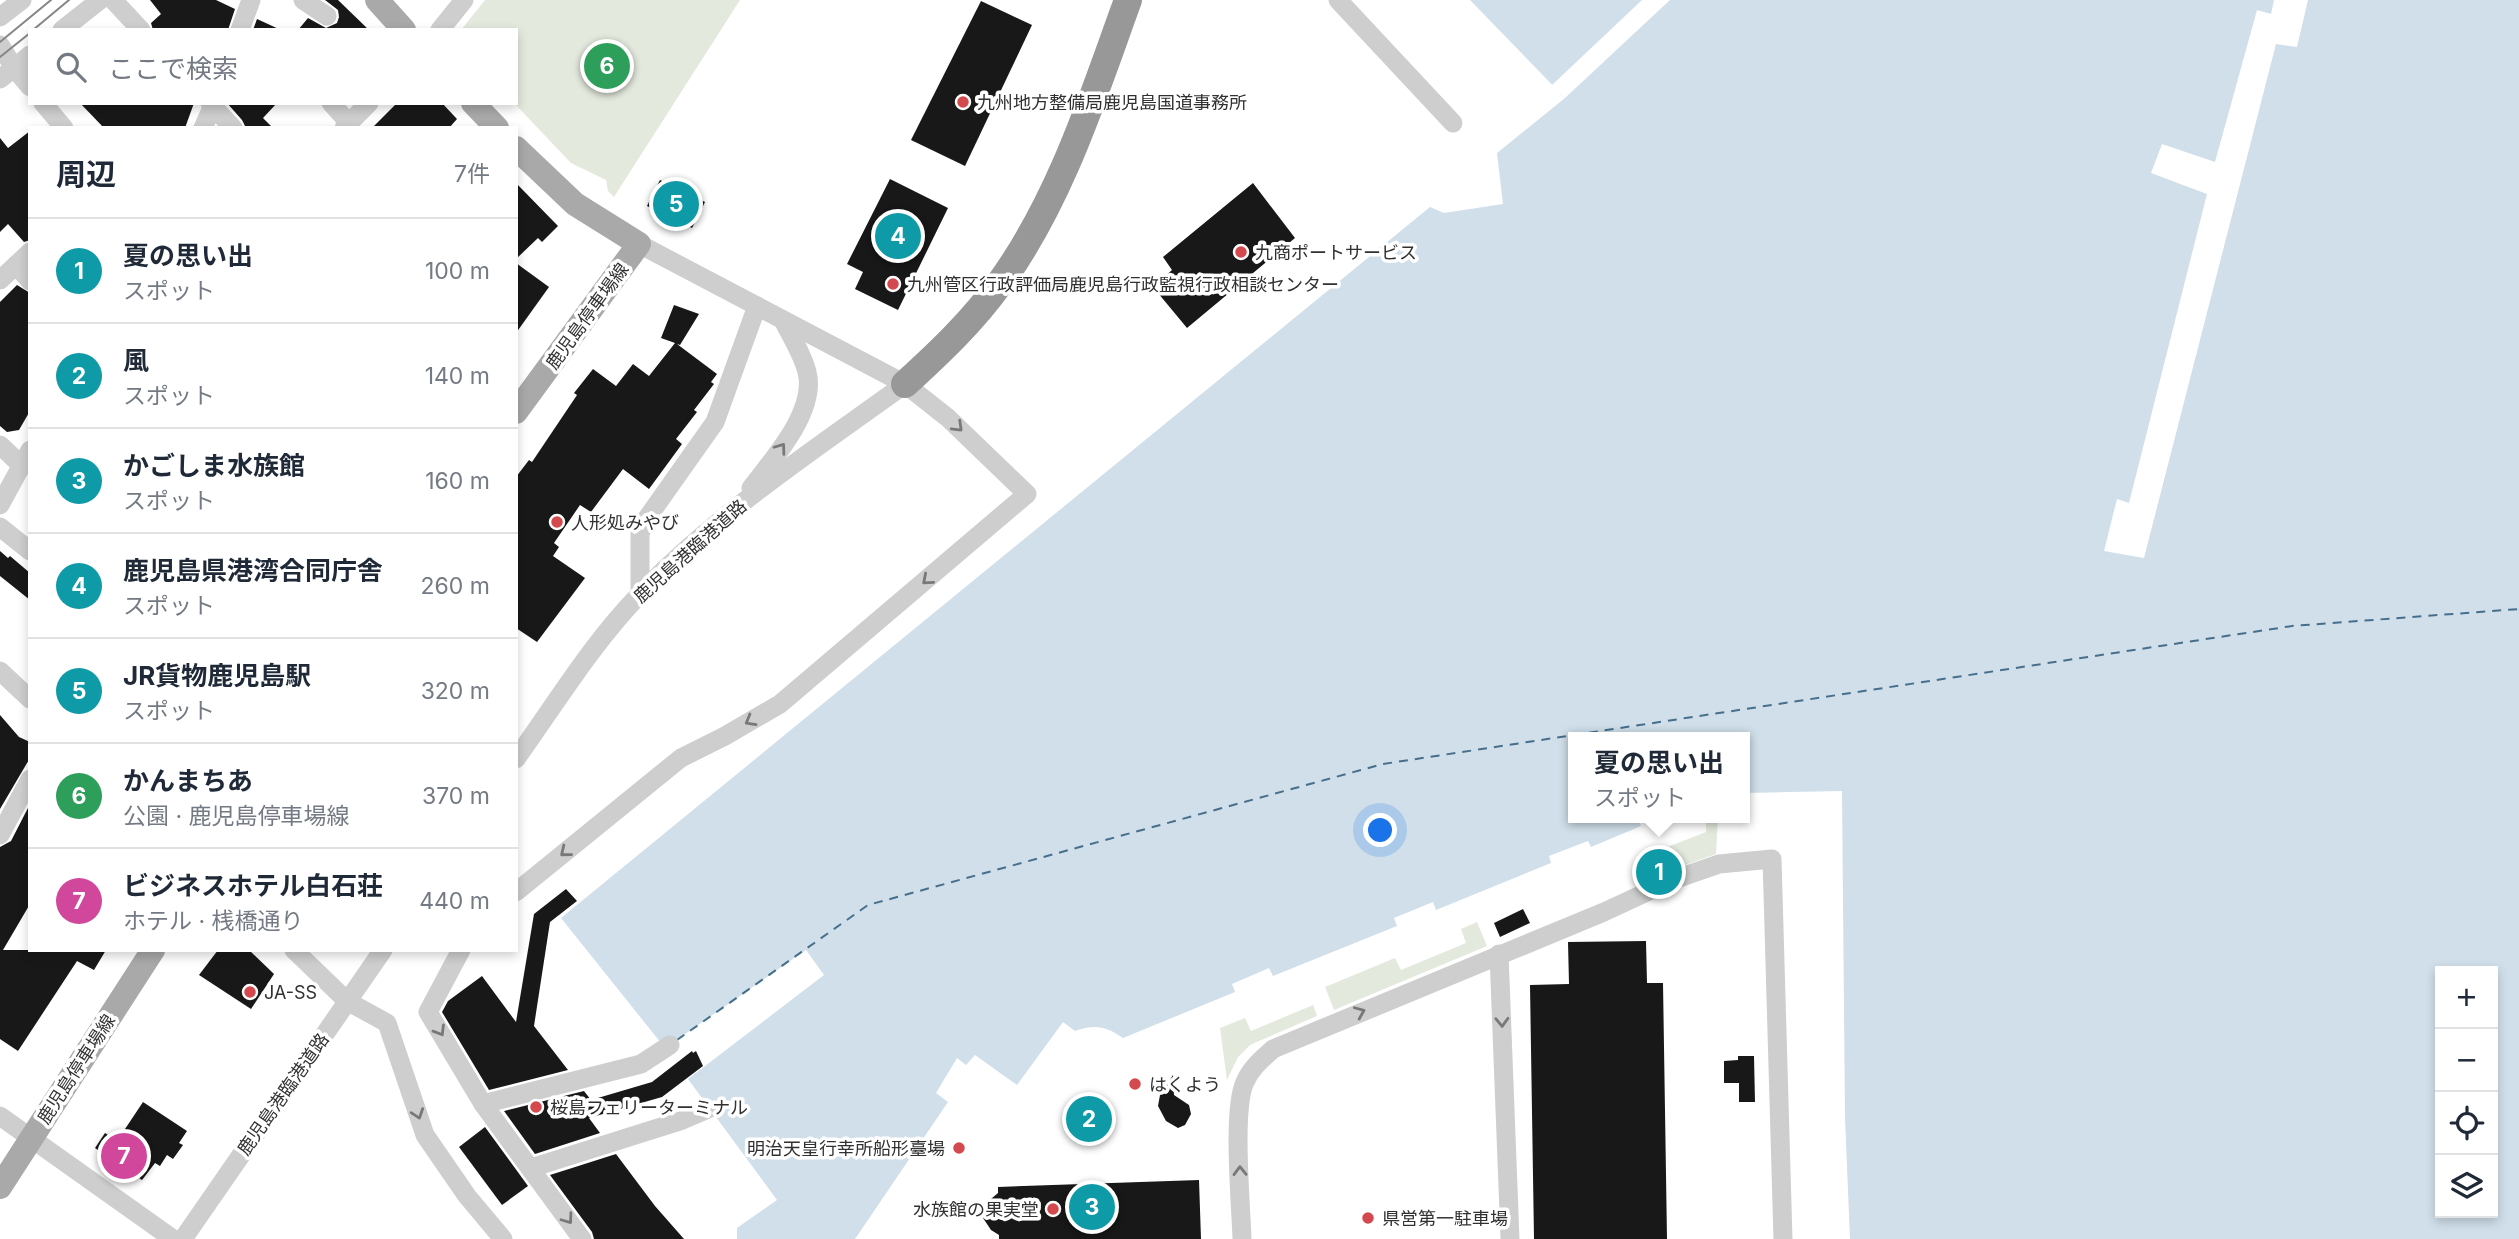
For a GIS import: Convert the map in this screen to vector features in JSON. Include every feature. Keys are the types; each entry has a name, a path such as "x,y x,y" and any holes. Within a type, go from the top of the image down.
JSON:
{"highway":[{"path":"905,384 944,348 981,307 1018,256 1066,164 1128,0"}],"main road":[{"path":"377,0 402,28"},
{"path":"475,105 494,126"},
{"name":"鹿児島停車場線","path":"518,407 639,244 575,204 519,156"},
{"name":"鹿児島停車場線","path":"0,1187 152,952"}],"street":[{"path":"0,17 22,0"},
{"path":"65,28 100,0"},
{"path":"113,0 139,28"},
{"path":"241,28 251,0"},
{"path":"442,28 464,0"},
{"path":"1338,0 1453,122"},
{"path":"307,1 327,16"},
{"path":"0,45 7,74 28,86"},
{"path":"7,74 28,57"},
{"path":"45,105 62,126"},
{"path":"204,126 212,105"},
{"path":"213,105 231,126"},
{"path":"332,105 346,125 367,105"},
{"path":"518,890 681,758 726,736 780,704 1027,494 948,418 905,384 639,244"},
{"path":"0,280 23,258"},
{"path":"640,593 640,534 646,521 715,422 757,306"},
{"path":"740,503 788,439 810,389 807,371 784,322"},
{"name":"鹿児島港臨港道路","path":"518,756 598,643 640,593 740,503 905,384"},
{"path":"0,445 25,458 0,505"},
{"path":"0,527 28,549"},
{"path":"1,674 28,697"},
{"path":"0,835 28,783"},
{"path":"1242,1239 1239,1114 1243,1085 1252,1069 1273,1049 1604,912 1673,880 1719,864 1772,859 1783,1239"},
{"path":"296,952 347,1001 387,1023 425,1135 467,1196 503,1239"},
{"name":"鹿児島港臨港道路","path":"183,1239 382,952"},
{"path":"460,952 428,1012 483,1104 582,1239"},
{"path":"1499,954 1510,1239"},
{"path":"483,1104 641,1064 670,1045"},
{"path":"531,1168 680,1121 708,1109"},
{"path":"0,1116 173,1239"}],"shaded area":[{"path":"485,0 740,0 614,197 608,191 606,180 571,163 516,105 518,28 463,28"},
{"path":"1470,0 2519,0 2519,1239 1850,1239 1845,1118 1842,791 1750,793 1750,732 1568,732 1568,823 1640,823 1641,826 1591,847 1588,841 1549,856 1551,863 1436,910 1433,902 1394,918 1397,926 1273,976 1269,968 1232,984 1235,992 1123,1038 1100,1027 1075,1031 1063,1022 1017,1085 975,1055 966,1065 957,1058 936,1093 948,1102 855,1239 737,1239 737,1228 777,1200 688,1079 824,975 806,950 665,1048 561,918 1430,207 1444,213 1503,204 1497,153 1565,98"},
{"path":"1706,823 1718,823 1716,854 1671,870 1665,848 1706,832"},
{"path":"1477,922 1487,946 1334,1010 1325,987 1395,958 1401,970 1466,943 1461,929"},
{"path":"1313,1005 1317,1016 1250,1045 1238,1057 1227,1080 1220,1028 1245,1018 1251,1031"}],"pier":[{"path":"1642,0 1670,0 1565,98 1552,85"},
{"path":"2274,0 2308,0 2297,47 2276,44 2144,558 2104,551 2117,499 2129,503 2207,194 2151,173 2162,144 2215,162 2257,10 2271,14"}],"building":[{"path":"150,0 216,0 235,9 229,28 152,28 151,23 161,14"},
{"path":"325,0 338,0 367,28 326,28 337,23 338,10"},
{"name":"九州地方整備局鹿児島国道事務所","path":"981,1 1032,25 965,166 911,140"},
{"path":"308,18 326,28 300,28"},
{"path":"257,19 277,28 254,28"},
{"path":"82,105 193,105 186,126 102,126"},
{"path":"229,105 275,105 263,118 271,126 245,126"},
{"path":"395,105 444,105 457,119 451,126 374,126"},
{"path":"28,133 28,241 24,242 8,224 0,232 0,138 8,148"},
{"path":"890,179 948,208 898,310 855,289 863,272 847,264"},
{"path":"660,180 705,202 692,228 647,206"},
{"path":"1253,183 1295,238 1187,328 1153,287 1172,270 1163,257"},
{"path":"518,185 558,226 542,242 538,238 518,257"},
{"path":"518,264 549,287 518,330"},
{"path":"17,285 28,292 28,414 19,430 7,432 0,426 0,302"},
{"path":"674,305 699,314 680,345 677,344 717,374 711,382 714,384 676,439 682,444 649,489 623,469 591,512 580,505 554,543 559,547 553,556 585,578 537,642 518,629 518,474 529,460 532,462 577,395 574,393 593,369 616,386 633,364 649,376 675,343 661,338"},
{"path":"0,551 28,571 28,598 0,576"},
{"path":"0,715 19,737 28,741 28,761 0,809"},
{"path":"28,808 28,907 3,950 105,952 94,970 77,961 18,1051 0,1039 0,847 11,841"},
{"path":"566,889 577,901 550,922 534,1026 568,1070 489,1090 442,1012 448,1001 482,976 516,1022 534,914"},
{"path":"1523,909 1530,923 1500,937 1494,923"},
{"path":"1646,941 1647,983 1663,983 1667,1239 1534,1239 1530,985 1569,984 1568,942"},
{"name":"JA-SS","path":"216,952 251,952 274,974 251,1009 199,975"},
{"path":"692,1051 696,1051 703,1066 662,1097 589,1118 600,1133 535,1154 504,1111 584,1091 591,1100 652,1082"},
{"path":"1738,1056 1754,1056 1755,1102 1739,1102 1739,1083 1724,1083 1724,1061 1738,1060"},
{"path":"1173,1075 1174,1095 1189,1105 1191,1114 1185,1125 1178,1128 1166,1121 1158,1106 1160,1095"},
{"path":"143,1102 187,1131 179,1143 183,1145 173,1159 167,1155 160,1166 155,1163 142,1180 95,1148 105,1133 117,1141"},
{"path":"485,1127 528,1186 502,1205 459,1147"},
{"path":"616,1154 684,1239 594,1239 592,1232 550,1175"},
{"path":"1199,1180 1201,1239 999,1239 999,1235 991,1230 983,1218 985,1204 998,1193 998,1187"}],"ferry route":[{"path":"1594,732 2292,626 2519,609"},
{"path":"677,1040 868,905 1383,764 1568,736"}],"tram line":[{"path":"0,42 51,0"},
{"path":"35,28 69,0"},
{"path":"0,57 28,35"}],"place":[{"name":"かんまちあ","path":"607,66"},
{"name":"九州地方整備局鹿児島国道事務所","path":"963,102"},
{"name":"JR貨物鹿児島駅","path":"676,204"},
{"name":"鹿児島県港湾合同庁舎","path":"898,236"},
{"name":"九商ポートサービス","path":"1241,252"},
{"name":"九州管区行政評価局鹿児島行政監視行政相談センター","path":"893,284"},
{"name":"人形処みやび","path":"557,522"},
{"name":"夏の思い出","path":"1659,872"},
{"name":"JA-SS","path":"250,992"},
{"name":"はくよう","path":"1135,1084"},
{"name":"桜島フェリーターミナル","path":"536,1107"},
{"name":"風","path":"1089,1119"},
{"name":"明治天皇行幸所船形臺場","path":"959,1148"},
{"name":"ビジネスホテル白石荘","path":"124,1156"},
{"name":"かごしま水族館","path":"1092,1207"},
{"name":"水族館の果実堂","path":"1053,1209"},
{"name":"県営第一駐車場","path":"1368,1218"}]}
